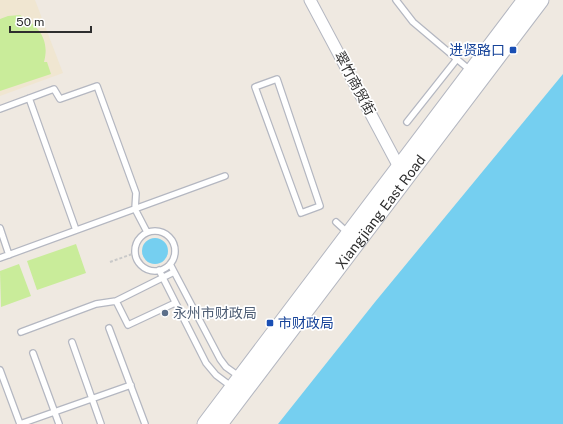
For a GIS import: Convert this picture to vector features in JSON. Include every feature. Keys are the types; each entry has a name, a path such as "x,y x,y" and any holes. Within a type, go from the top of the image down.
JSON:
{"main road":[{"name":"Xiangjiang East Road","path":"204,424 525,0"},
{"name":"Xiangjiang East Road","path":"220,424 541,0"}],"street":[{"name":"翠竹商贸街","path":"310,0 399,167"}],"lane":[{"path":"396,0 413,22 472,71"},
{"path":"407,122 457,59"},
{"path":"277,79 320,206 301,213 255,86 277,79"},
{"path":"0,109 54,89 60,100 97,86 136,193 135,209 147,232"},
{"path":"29,98 76,230"},
{"path":"0,258 224,176"},
{"path":"336,222 349,234"},
{"path":"0,228 9,255"},
{"path":"160,231 171,238 175,249 175,256 170,264 159,270 147,269 141,265 135,253 138,241 147,232 160,231"},
{"path":"170,264 220,359 236,382"},
{"path":"159,270 211,370 236,382"},
{"path":"21,332 96,304 116,301 174,272"},
{"path":"116,301 128,325 175,303"},
{"path":"109,328 145,424"},
{"path":"72,342 101,424"},
{"path":"33,353 59,424"},
{"path":"0,370 20,424 130,385"}],"path":[{"path":"110,262 135,253"}],"shaded area":[{"path":"0,0 35,0 63,73 0,96"}],"green space":[{"path":"20,15 33,24 41,34 45,47 44,62 47,62 51,74 0,91 0,19 8,16"},
{"path":"76,244 86,273 37,290 27,261"},
{"path":"19,264 31,296 1,307 0,271"}],"water":[{"path":"563,74 563,424 278,424 375,302"},
{"path":"155,238 164,242 168,251 164,260 155,264 146,260 142,251 146,242"}],"place":[{"name":"进贤路口","path":"513,50"},
{"name":"永州市财政局","path":"165,313"},
{"name":"市财政局","path":"270,323"}]}
